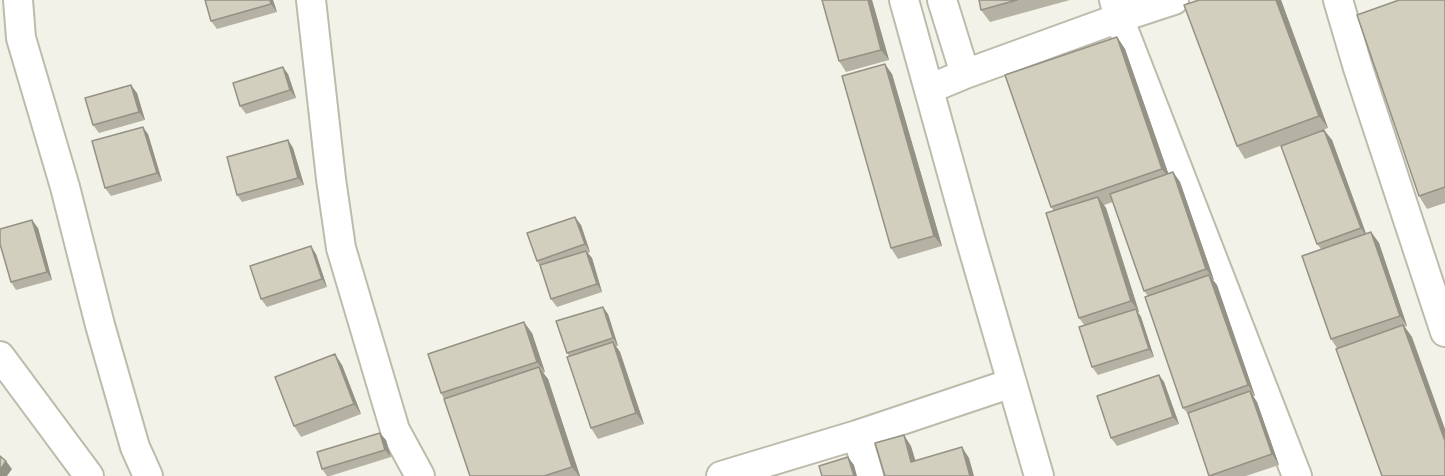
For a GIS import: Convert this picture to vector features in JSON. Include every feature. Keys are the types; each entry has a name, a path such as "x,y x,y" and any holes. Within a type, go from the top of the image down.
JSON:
{"street":[{"path":"18,0 21,38 65,187 108,356 135,447 148,476"},
{"path":"311,0 340,248 395,430 420,476"},
{"path":"904,0 1039,476"},
{"path":"942,0 964,74"},
{"path":"929,89 1116,9 1174,0"},
{"path":"1338,0 1365,91 1445,332"},
{"path":"1116,9 1297,476"},
{"path":"0,356 89,476"},
{"path":"721,476 857,435 1012,383"},
{"path":"857,435 869,476"}],"building":[{"path":"205,0 270,0 271,4 211,21"},
{"path":"822,0 868,0 881,50 839,61"},
{"path":"979,0 1017,0 981,10"},
{"path":"1199,0 1276,0 1319,116 1237,146 1184,5"},
{"path":"1399,0 1445,0 1445,187 1419,196 1357,15"},
{"path":"1117,37 1162,169 1051,207 1005,75"},
{"path":"885,64 934,236 891,248 842,76"},
{"path":"283,67 290,90 240,106 233,83"},
{"path":"131,85 139,112 93,125 85,98"},
{"path":"143,127 157,173 105,188 92,141"},
{"path":"1324,130 1361,228 1317,244 1281,146"},
{"path":"288,140 298,178 237,195 227,157"},
{"path":"1173,172 1206,269 1144,291 1110,194"},
{"path":"1098,197 1131,301 1079,318 1046,213"},
{"path":"575,217 585,244 537,261 527,233"},
{"path":"32,220 47,272 11,282 0,244 0,229"},
{"path":"1371,232 1400,316 1331,339 1302,256"},
{"path":"311,246 322,279 261,299 250,266"},
{"path":"586,251 597,284 551,299 540,265"},
{"path":"1209,275 1248,385 1183,408 1145,297"},
{"path":"603,307 613,338 567,353 556,321"},
{"path":"1136,309 1149,349 1092,367 1079,327"},
{"path":"524,322 537,362 441,393 428,354"},
{"path":"1403,325 1445,441 1445,476 1382,476 1336,349"},
{"path":"613,342 636,413 591,428 567,357"},
{"path":"335,354 354,404 294,426 275,377"},
{"path":"539,367 572,467 544,476 470,476 444,399"},
{"path":"1159,375 1173,417 1111,438 1097,396"},
{"path":"1250,391 1272,454 1209,476 1188,413"},
{"path":"380,433 385,450 322,469 317,452"},
{"path":"904,435 911,462 962,447 970,476 885,476 875,443"},
{"path":"0,456 6,461 0,470"},
{"path":"848,457 854,476 822,476 819,466"}]}
